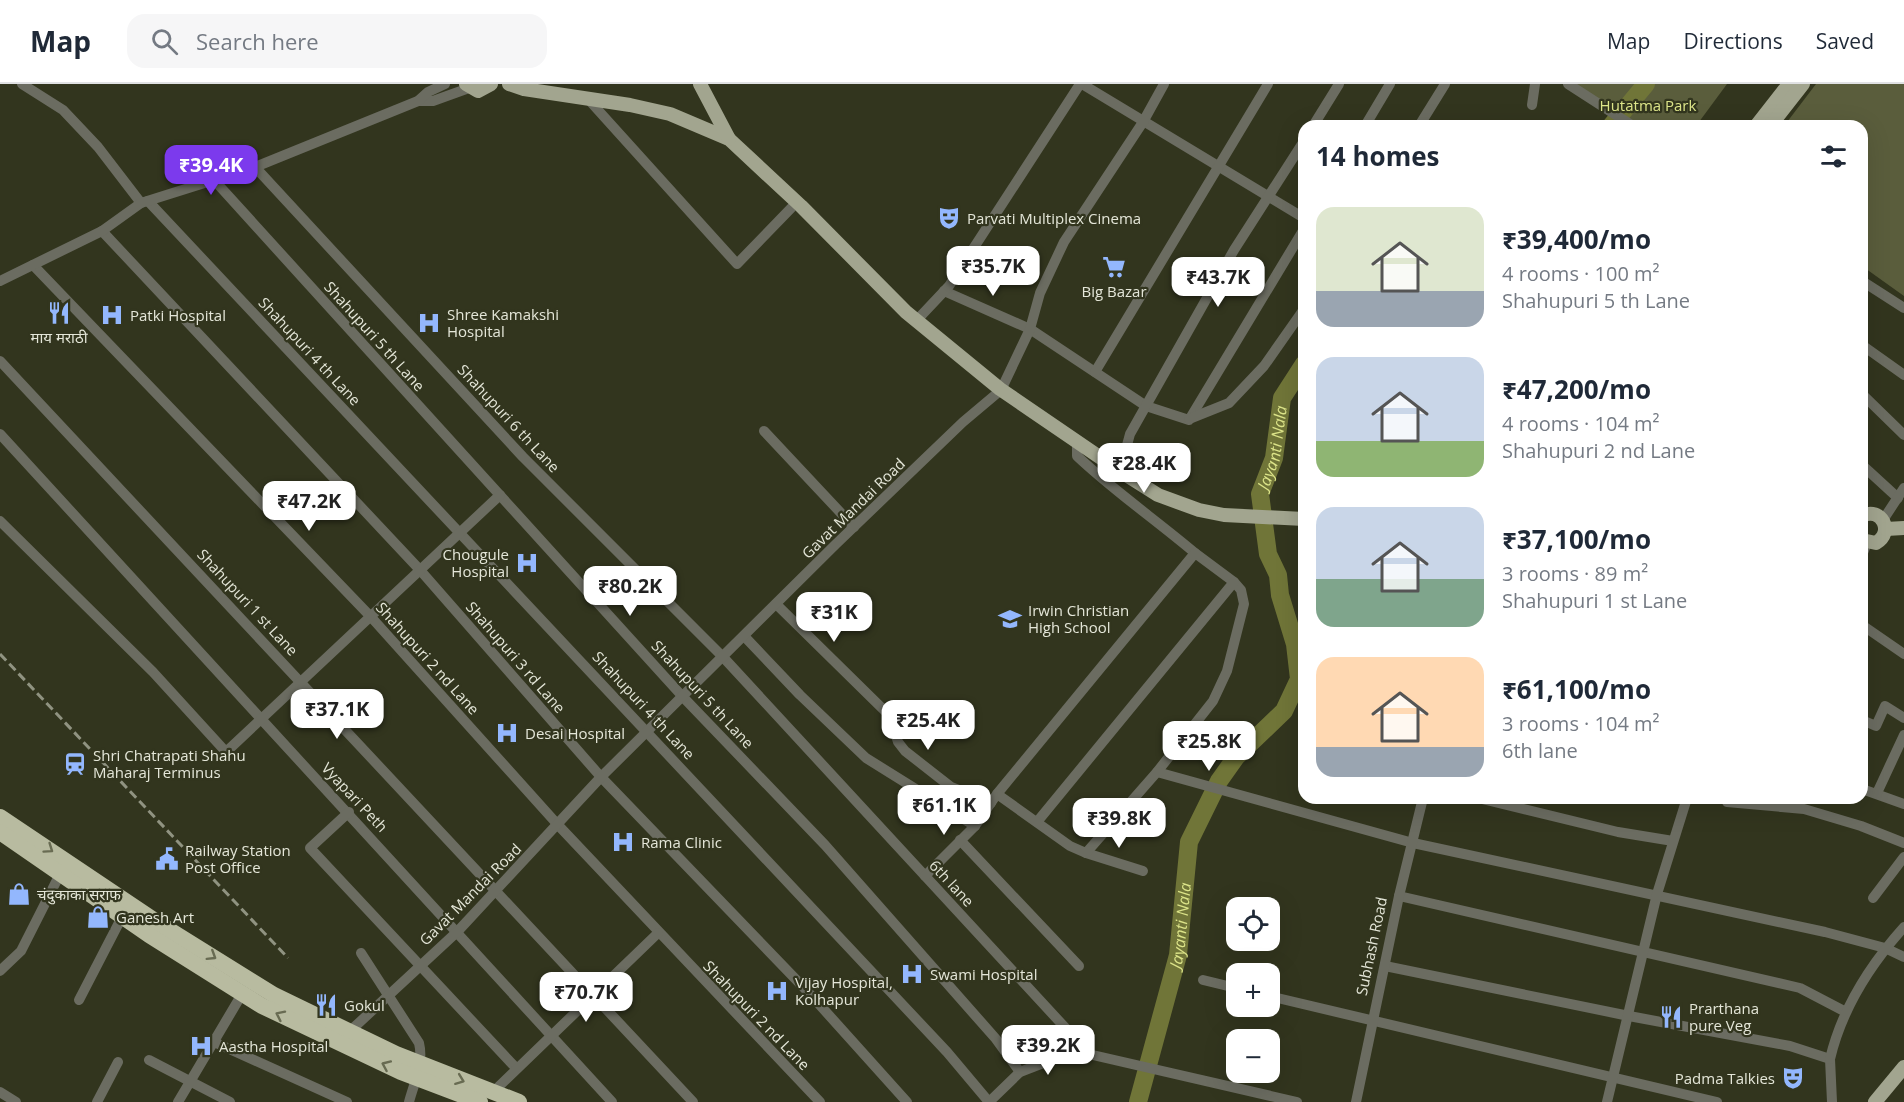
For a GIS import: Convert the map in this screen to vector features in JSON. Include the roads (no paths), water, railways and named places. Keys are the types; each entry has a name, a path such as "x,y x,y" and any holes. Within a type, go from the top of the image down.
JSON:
{"highway":[{"path":"0,817 242,994 277,1014 486,1097 519,1102"},
{"path":"0,832 60,874 274,995 349,1032 418,1071"}],"main road":[{"path":"467,86 483,90 491,84"},
{"path":"509,84 524,89 670,114 729,139"},
{"path":"700,84 729,139 797,202 916,321 1001,390 1158,495 1199,510 1224,515 1298,519"},
{"path":"1761,120 1789,84"},
{"path":"1775,120 1803,84"},
{"path":"1868,514 1873,513 1885,524 1904,528"},
{"path":"1868,545 1880,541 1885,524"},
{"path":"1880,1100 1904,1067"}],"street":[{"name":"Shahupuri 4 th Lane","path":"22,84 63,110 145,202 461,531 649,732 947,1052 989,1102"},
{"path":"0,281 102,231 145,202 255,167 418,101 428,92 445,84"},
{"path":"916,321 944,291 1081,84 1298,214"},
{"path":"1001,390 1030,329 1040,293 1064,242 1143,122 1164,84"},
{"path":"1095,372 1269,84"},
{"path":"1317,120 1339,84"},
{"path":"1369,120 1390,84"},
{"path":"1423,120 1445,84"},
{"path":"1532,105 1534,84"},
{"path":"1568,84 1625,120"},
{"path":"418,101 433,101 467,86"},
{"path":"588,99 737,264 797,202"},
{"path":"1120,471 1130,434 1234,250 1298,150"},
{"name":"Shahupuri 6 th Lane","path":"255,167 523,457 723,657"},
{"name":"Shahupuri 5 th Lane","path":"214,180 683,697 825,845 996,1039 1020,1072"},
{"name":"Shahupuri 3 rd Lane","path":"102,231 420,570 601,777 809,993 907,1102"},
{"path":"1189,420 1298,239"},
{"name":"Shahupuri 2 nd Lane","path":"33,264 371,617 558,825 820,1102"},
{"path":"1868,285 1904,308"},
{"path":"944,291 1030,329 1146,406 1189,420 1229,403 1264,366 1298,318"},
{"path":"1868,349 1904,375"},
{"name":"Shahupuri 1 st Lane","path":"0,361 693,1102"},
{"name":"Gavat Mandai Road","path":"349,1032 458,931 601,777 854,527 963,422 1001,390"},
{"path":"1868,400 1904,435"},
{"path":"764,431 854,527"},
{"name":"Vyapari Peth","path":"0,434 458,931 612,1102"},
{"path":"1077,441 1077,456 1094,473 1234,582 1241,590 1244,604 1227,671 1213,701 1157,772 1086,853"},
{"path":"1868,470 1898,498"},
{"path":"1885,524 1904,488"},
{"path":"0,521 153,672 226,752 500,495"},
{"path":"925,876 975,826 989,804 1195,553"},
{"path":"1037,822 1234,582"},
{"path":"776,604 884,709 894,723 898,742 905,751 951,787 1037,822 1070,846 1143,872"},
{"path":"1868,629 1904,654"},
{"path":"744,636 808,703 866,758 975,826"},
{"name":"6th lane","path":"723,657 1071,1034 1084,1053"},
{"path":"1868,723 1876,726 1885,706 1904,718"},
{"path":"1876,793 1904,735"},
{"path":"1157,772 1413,843 1657,894 1885,948 1904,957"},
{"path":"1868,791 1904,804"},
{"name":"Subhash Road","path":"1356,1102 1421,804"},
{"path":"1503,804 1617,832 1673,841"},
{"path":"1607,1102 1657,894 1685,804"},
{"path":"1749,804 1804,809 1861,826 1904,843"},
{"path":"349,813 310,848 418,966 516,1068"},
{"path":"960,840 1079,966"},
{"path":"1873,898 1904,857"},
{"path":"0,971 21,951 60,874"},
{"path":"1399,896 1800,988 1845,1011"},
{"path":"79,1000 126,910"},
{"path":"1832,1102 1830,1059 1845,1011 1885,948 1904,927"},
{"path":"486,1097 554,1036 658,933"},
{"path":"361,953 389,993 419,1043 422,1054 409,1102"},
{"path":"1385,966 1790,1046 1830,1059"},
{"path":"1203,980 1226,986"},
{"path":"178,1102 242,994"},
{"path":"1280,999 1717,1102"},
{"path":"214,1042 347,1102"},
{"path":"989,1102 1020,1072 1051,1060 1084,1053 1297,1102"},
{"path":"149,1060 230,1102"},
{"path":"97,1102 118,1062"},
{"path":"0,1092 16,1102"}],"waterway":[{"name":"Jayanti Nala","path":"1616,120 1646,84"},
{"name":"Jayanti Nala","path":"1298,373 1282,398 1274,458 1260,494 1268,554 1278,575 1280,595 1295,644 1298,670"},
{"name":"Jayanti Nala","path":"1138,1102 1178,955 1189,842 1219,781 1236,757 1284,711 1298,681"}],"railway":[{"path":"0,654 288,958"}],"place":[{"name":"Parvati Multiplex Cinema","path":"949,218"},
{"name":"Big Bazar","path":"1114,267"},
{"name":"माय मराठी","path":"59,313"},
{"name":"Patki Hospital","path":"112,315"},
{"name":"Shree Kamakshi Hospital","path":"429,323"},
{"name":"Chougule Hospital","path":"527,563"},
{"name":"Irwin Christian High School","path":"1010,619"},
{"name":"Desai Hospital","path":"507,733"},
{"name":"Shri Chatrapati Shahu Maharaj Terminus","path":"75,764"},
{"name":"Rama Clinic","path":"623,842"},
{"name":"Railway Station Post Office","path":"167,859"},
{"name":"चंदुकाका सराफ","path":"19,894"},
{"name":"Ganesh Art","path":"98,917"},
{"name":"Swami Hospital","path":"912,974"},
{"name":"Vijay Hospital, Kolhapur","path":"777,991"},
{"name":"Gokul","path":"326,1005"},
{"name":"Prarthana pure Veg","path":"1671,1017"},
{"name":"Aastha Hospital","path":"201,1046"},
{"name":"Padma Talkies","path":"1793,1078"}],"park label":[{"name":"Hutatma Park","path":"1648,105"}]}
